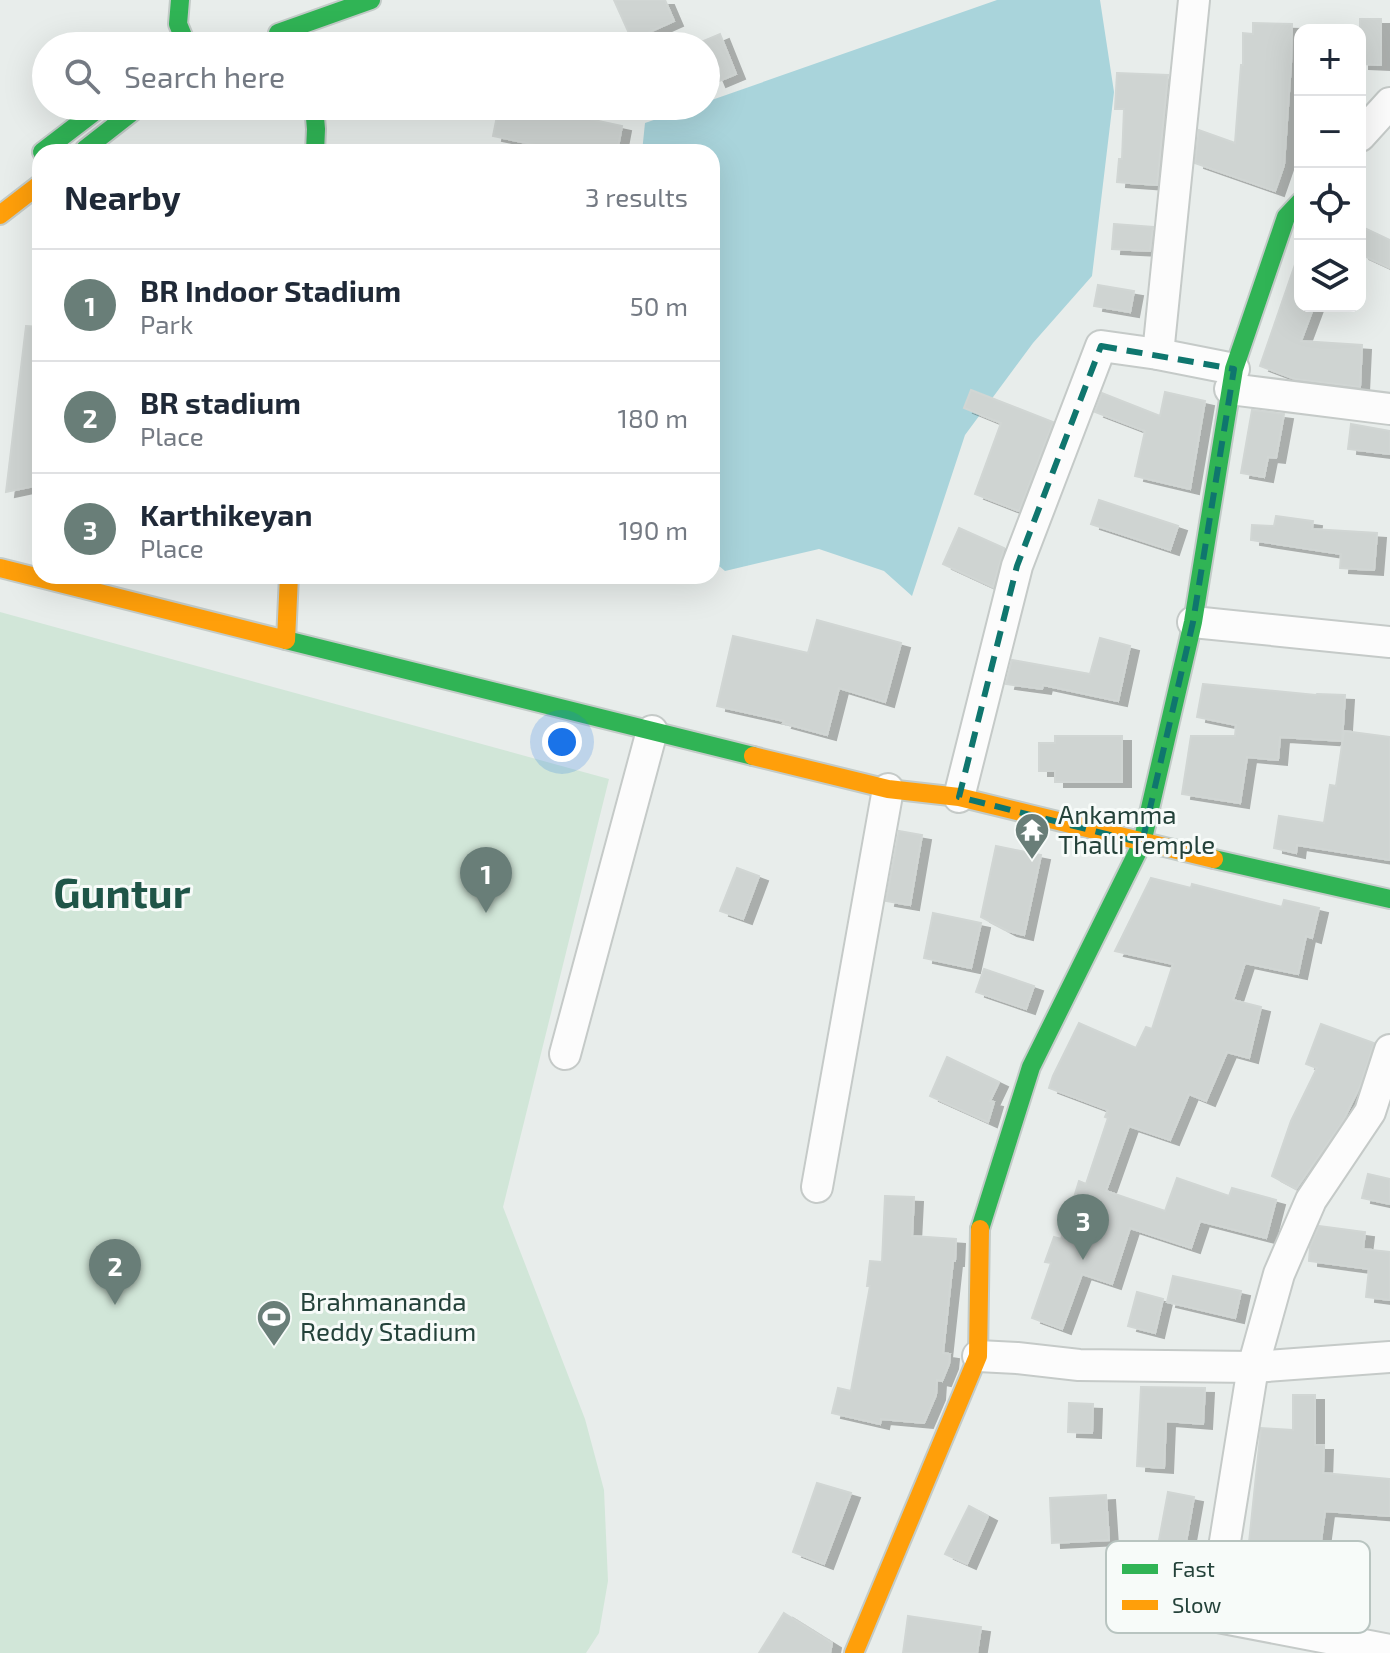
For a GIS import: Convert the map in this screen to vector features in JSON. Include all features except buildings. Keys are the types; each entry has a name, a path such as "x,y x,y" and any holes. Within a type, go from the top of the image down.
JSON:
{"street":[{"path":"179,32 177,13 180,0"},
{"path":"276,31 371,0"},
{"path":"1158,354 1194,0"},
{"path":"1366,129 1390,103"},
{"path":"52,144 83,120"},
{"path":"91,144 122,120"},
{"path":"315,120 315,144"},
{"path":"0,215 32,190"},
{"path":"854,1653 978,1356 980,1224 1031,1067 1142,843 1193,622 1232,379 1286,217 1294,208"},
{"path":"959,797 1017,566 1101,346 1158,354 1232,379 1390,409"},
{"path":"0,568 32,576"},
{"path":"64,584 888,789 959,797 1142,843 1390,899"},
{"path":"286,640 289,584"},
{"path":"1193,622 1390,642"},
{"path":"565,1054 652,731"},
{"path":"817,1187 888,789"},
{"path":"1225,1541 1253,1367 1279,1274 1311,1200 1370,1112 1390,1050"},
{"path":"978,1356 1079,1365 1253,1367 1390,1357"},
{"path":"1302,1633 1390,1650"}],"highlighted area":[{"path":"1101,346 1234,369 1193,622 1142,843 959,797 1017,566"}],"green space":[{"name":"Brahmananda Reddy Stadium","path":"0,612 609,779 503,1207 585,1419 604,1490 608,1581 599,1633 586,1653 0,1653"}],"water":[{"path":"997,0 1100,0 1114,92 1092,276 1033,343 965,435 912,596 884,571 819,549 725,571 720,567 720,144 643,144 645,123 654,120 720,120 720,97"}],"traffic: fast":[{"path":"180,0 178,24 181,32"},
{"path":"281,32 371,0"},
{"path":"52,144 84,120"},
{"path":"91,144 122,120"},
{"path":"315,120 315,144"},
{"path":"980,1229 1031,1067 1142,843 1193,622 1234,369 1286,217 1294,208"},
{"path":"286,640 753,756"},
{"path":"1214,859 1390,899"}],"traffic: slow":[{"path":"0,215 32,190"},
{"path":"0,568 32,576"},
{"path":"64,584 286,640 289,584"},
{"path":"753,756 888,789 959,797 1214,859"},
{"path":"854,1653 978,1356 980,1229"}],"place":[{"name":"Ankamma Thalli Temple","path":"1032,861"},
{"name":"BR Indoor Stadium","path":"486,913"},
{"name":"Karthikeyan","path":"1083,1260"},
{"name":"BR stadium","path":"115,1305"},
{"name":"Brahmananda Reddy Stadium","path":"274,1348"}],"district":[{"name":"Guntur","path":"122,893"}]}
